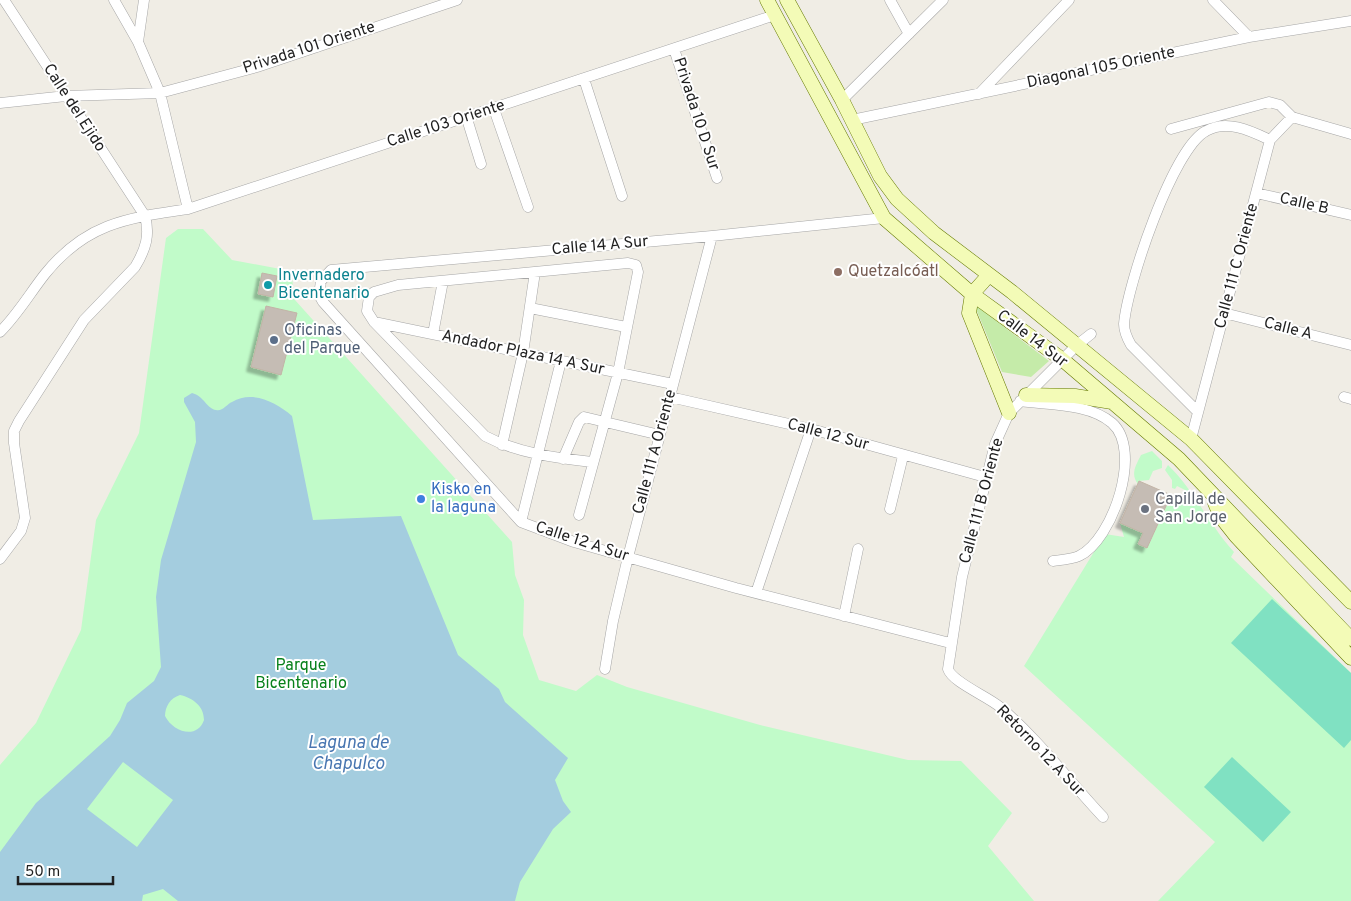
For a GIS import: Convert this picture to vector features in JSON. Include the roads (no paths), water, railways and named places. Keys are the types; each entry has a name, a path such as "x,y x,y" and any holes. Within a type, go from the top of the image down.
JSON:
{"main road":[{"name":"Calle 14 Sur","path":"766,0 884,218 972,294 1063,360 1179,459 1351,639"},
{"name":"Calle 14 Sur","path":"787,0 842,100 880,176 898,199 934,233 1077,345 1191,439 1351,602"},
{"path":"989,275 972,294 969,313 1010,413"},
{"path":"1023,398 1076,396 1114,402"},
{"path":"1213,495 1221,517 1236,536 1351,658"},
{"path":"1322,572 1351,586"}],"street":[{"name":"Calle del Ejido","path":"4,0 144,216"},
{"path":"114,0 138,42 160,93 188,209"},
{"path":"138,42 144,0"},
{"name":"Privada 101 Oriente","path":"0,103 66,96 160,93 257,67 457,0"},
{"path":"890,0 909,34"},
{"path":"842,100 943,0"},
{"path":"979,94 1069,0"},
{"path":"1213,0 1249,37"},
{"name":"Calle 103 Oriente","path":"0,332 5,323 67,250 87,235 115,222 188,209 466,119 774,15"},
{"name":"Diagonal 105 Oriente","path":"852,120 1249,37 1351,21"},
{"name":"Privada 10 D Sur","path":"674,49 717,178"},
{"path":"584,79 622,196"},
{"path":"1171,129 1269,102 1280,105 1292,117 1351,134"},
{"path":"494,109 528,206"},
{"name":"Calle 111 C Oriente","path":"1191,439 1270,140 1292,117"},
{"path":"466,119 481,164"},
{"path":"1197,411 1131,345 1125,335 1128,303 1154,220 1170,181 1189,146 1206,130 1229,126 1250,130 1270,140"},
{"name":"Calle B","path":"1256,193 1351,215"},
{"path":"0,559 21,531 25,518 14,443 14,431 27,406 84,320 124,280 142,257 149,237 144,216"},
{"name":"Calle 14 A Sur","path":"321,281 331,270 712,236 884,218"},
{"name":"Calle 111 A Oriente","path":"605,669 615,611 628,557 712,236"},
{"path":"579,515 592,462 618,374 638,272 636,265 628,263 398,285 374,292 369,297 366,304 374,322 481,432 502,445 563,459 592,462"},
{"path":"502,445 523,353 535,272"},
{"name":"Calle 12 A Sur","path":"321,281 320,295 323,302 522,522 574,542 756,594 950,643"},
{"path":"433,334 443,281"},
{"path":"530,308 626,327"},
{"name":"Calle A","path":"1224,313 1351,345"},
{"name":"Andador Plaza 14 A Sur","path":"374,322 673,384"},
{"name":"Calle 111 B Oriente","path":"950,643 962,577 985,477 995,444 1010,413 1023,398 1077,345 1091,334"},
{"path":"522,522 561,360"},
{"name":"Calle 12 Sur","path":"670,396 811,429 902,456 985,477"},
{"path":"1023,398 1093,413 1114,424 1122,443 1125,469 1122,484 1106,528 1098,540 1080,556 1053,561"},
{"path":"563,459 582,418 605,421 660,435"},
{"path":"756,594 811,429"},
{"path":"890,509 902,456"},
{"path":"844,616 858,548"},
{"name":"Retorno 12 A Sur","path":"950,643 948,669 954,679 979,692 1017,722 1103,818"}],"water":[{"name":"Laguna de Chapulco","path":"192,393 200,397 213,409 218,410 240,399 256,397 279,406 292,416 313,520 401,516 458,655 499,689 505,702 568,758 555,780 563,801 571,812 553,829 520,882 515,901 178,901 163,889 143,895 142,901 0,901 0,852 36,803 110,736 120,720 127,703 154,681 161,667 156,597 161,560 196,442 195,422 184,402 184,398","holes":["180,695 197,703 204,715 201,726 191,732 179,730 165,716 169,703 173,698","123,762 173,800 137,847 87,809"]}],"place":[{"name":"Quetzalcóatl","path":"838,272"},
{"name":"Invernadero Bicentenario","path":"268,285"},
{"name":"Oficinas del Parque","path":"274,340"},
{"name":"Kisko en la laguna","path":"421,499"},
{"name":"Capilla de San Jorge","path":"1145,509"}],"park label":[{"name":"Parque Bicentenario","path":"301,675"}]}
